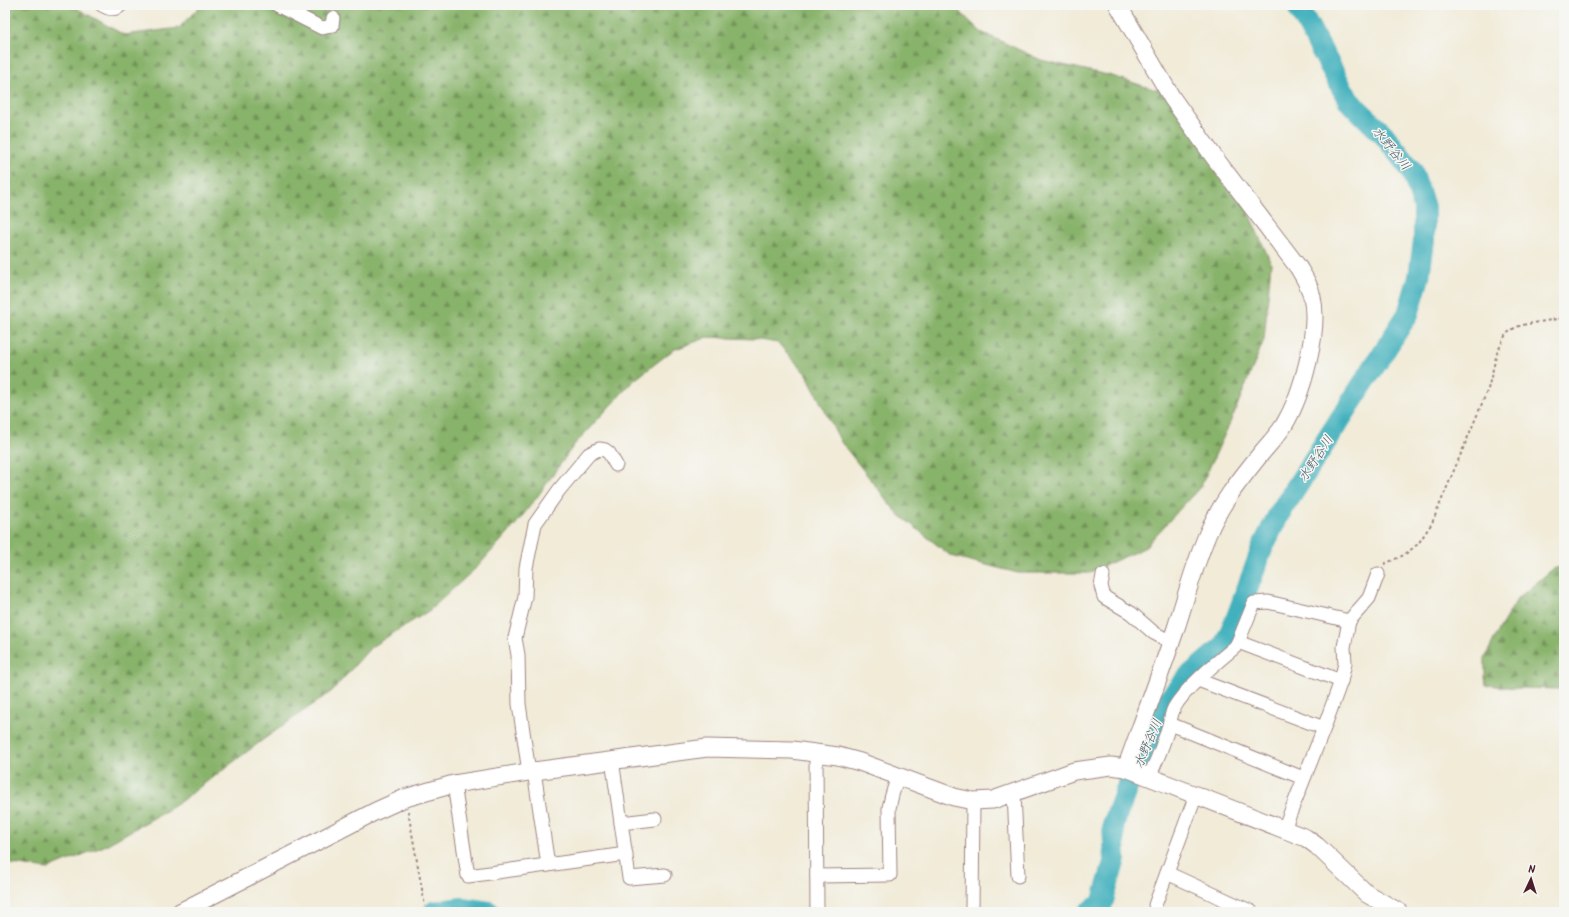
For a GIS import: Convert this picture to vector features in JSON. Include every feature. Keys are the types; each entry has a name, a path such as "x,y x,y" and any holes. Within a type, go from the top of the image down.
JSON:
{"street":[{"path":"102,5 108,9 115,9 121,5"},
{"path":"277,5 322,28 332,26 333,18"},
{"path":"1118,5 1172,98 1214,157 1298,267 1307,282 1312,297 1314,315 1313,337 1304,375 1292,410 1283,426 1233,488 1220,507 1207,535 1171,642 1137,773"},
{"path":"548,865 519,704 518,655 515,638 525,597 526,568 536,524 559,490 589,454 599,449 605,450 609,453 616,466"},
{"path":"1284,829 1324,728 1340,680 1345,663 1344,647 1350,621 1370,598 1378,574"},
{"path":"1103,575 1101,586 1104,597 1131,613 1154,633 1171,642"},
{"path":"1137,773 1156,762 1177,702 1198,680 1235,646 1254,603 1268,602 1350,621"},
{"path":"1238,642 1340,680"},
{"path":"1198,680 1324,728"},
{"path":"1170,724 1304,778"},
{"path":"180,912 376,811 405,798 454,784 612,760 708,748 730,747 838,756 860,762 954,797 973,801 993,800 1014,794 1051,778 1074,771 1111,766 1137,773 1306,838 1317,846 1367,894 1399,912"},
{"path":"816,753 817,912"},
{"path":"612,760 629,878 665,876"},
{"path":"817,876 890,875 889,808 898,776"},
{"path":"454,784 468,876 626,854"},
{"path":"1014,794 1018,876"},
{"path":"1155,905 1196,795"},
{"path":"972,912 973,801"},
{"path":"621,823 655,819"},
{"path":"1167,873 1252,912"}],"path":[{"path":"1378,574 1383,565 1404,555 1418,544 1432,523 1488,389 1497,353 1506,334 1516,327 1564,318"},
{"path":"405,798 425,906"}],"green space":[{"path":"5,5 71,5 124,35 179,28 201,5 953,5 981,32 1041,60 1112,76 1166,93 1241,196 1271,263 1264,340 1233,416 1201,486 1144,548 1088,573 1018,573 951,556 897,513 841,442 806,374 778,343 754,339 708,337 673,350 633,381 574,445 516,524 478,566 430,610 371,647 332,691 264,739 173,807 104,846 48,869 5,863"},
{"path":"1564,566 1564,689 1517,688 1486,685 1485,658 1498,631 1518,598 1553,569"}],"waterway":[{"name":"水野谷川","path":"1089,912 1102,904 1115,859 1113,825 1128,785 1145,755 1163,706 1189,676 1224,646 1237,617 1263,546 1279,514 1408,314 1419,277 1424,240 1424,207 1412,171 1384,135 1349,101 1297,5"},
{"name":"水野谷川","path":"434,912 462,908 489,912"}]}
